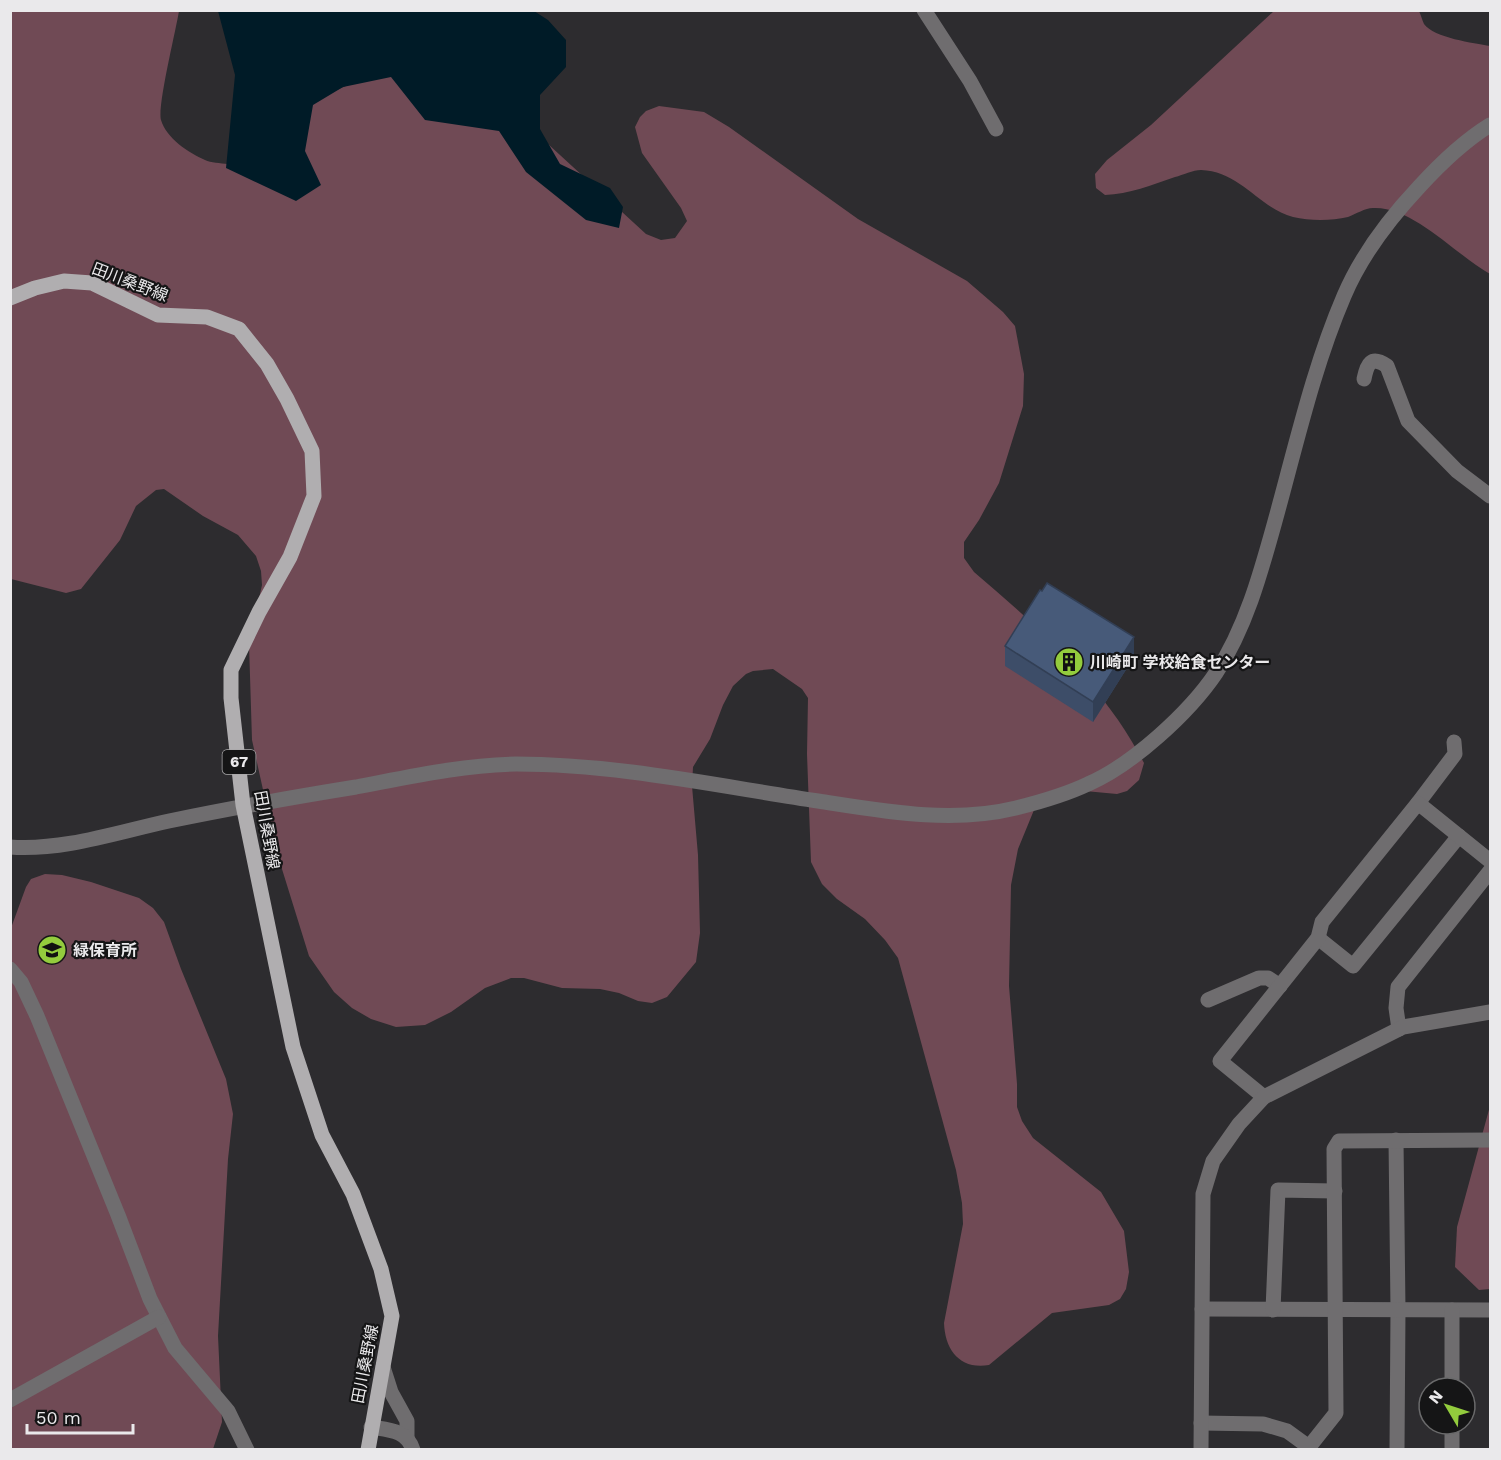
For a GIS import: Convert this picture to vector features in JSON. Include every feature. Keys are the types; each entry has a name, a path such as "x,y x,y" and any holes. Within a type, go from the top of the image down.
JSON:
{"main road":[{"name":"田川桑野線","path":"10,298 35,288 64,281 92,283 158,315 207,316 239,329 267,364 312,451 314,496 290,557 259,612 231,670 231,698 243,805 293,1047 322,1136 353,1194 381,1269 392,1316 368,1449"}],"street":[{"path":"924,10 970,81 996,129"},
{"path":"10,847 27,848 65,843 243,805 362,786 431,772 515,764 614,770 880,811 964,817 1014,808 1092,783 1136,755 1181,715 1214,675 1236,637 1264,563 1320,358 1345,293 1370,249 1402,206 1438,167 1479,132 1491,125"},
{"path":"1364,379 1366,366 1373,361 1379,361 1386,366 1408,421 1456,471 1491,496"},
{"path":"1264,1097 1220,1061 1318,938 1323,922 1455,754 1454,742"},
{"path":"1418,803 1491,861"},
{"path":"1318,938 1353,966 1459,836"},
{"path":"1399,1029 1395,1008 1398,987 1491,871"},
{"path":"10,969 21,982 37,1016 150,1299 175,1348 228,1412 247,1449"},
{"path":"1208,1000 1259,978 1268,978 1280,986"},
{"path":"1201,1449 1203,1194 1213,1161 1239,1124 1264,1097 1399,1029 1491,1012"},
{"path":"1396,1140 1397,1449"},
{"path":"1201,1423 1263,1424 1287,1431 1310,1448 1336,1413 1334,1149 1339,1141 1491,1140"},
{"path":"1273,1310 1278,1190 1335,1191"},
{"path":"1202,1309 1491,1310"},
{"path":"1452,1310 1452,1376"},
{"path":"10,1400 159,1317"},
{"path":"383,1367 391,1392 407,1421 410,1443"},
{"path":"371,1427 397,1431 410,1443"}],"shaded area":[{"path":"11,11 179,11 164,85 161,120 168,133 179,144 207,161 228,164 250,128 380,71 548,144 646,234 661,240 675,238 687,221 681,208 642,153 635,127 646,111 659,106 704,112 729,127 858,219 967,281 1003,312 1015,326 1024,374 1023,406 999,483 964,542 964,558 974,572 1022,614 1069,660 1110,709 1144,763 1139,780 1127,791 1117,794 1074,790 1034,810 1018,849 1011,885 1009,986 1017,1107 1022,1121 1033,1138 1101,1192 1124,1231 1129,1272 1126,1289 1120,1299 1109,1305 1052,1313 989,1365 979,1366 962,1361 947,1342 944,1323 963,1224 956,1170 898,958 865,919 837,899 822,884 811,862 807,754 808,698 802,689 773,669 753,671 733,686 710,739 693,767 700,933 696,962 667,997 652,1003 600,989 562,988 524,978 511,978 485,988 451,1012 425,1025 396,1027 371,1019 352,1008 334,992 309,956 277,853 252,740 249,644 262,585 261,571 256,556 238,535 203,516 164,489 156,490 136,506 120,540 81,589 66,593 11,579"},
{"path":"1274,11 1419,11 1424,24 1436,33 1490,46 1490,274 1419,223 1388,209 1370,208 1348,217 1328,220 1293,217 1270,206 1227,176 1201,170 1123,193 1105,195 1096,188 1095,174 1107,160 1151,125"},
{"path":"45,874 62,875 91,882 139,898 153,908 164,922 226,1079 233,1114 228,1159 218,1336 222,1422 213,1449 11,1450 11,928 31,879"},
{"path":"1490,1106 1490,1289 1479,1290 1455,1267 1457,1227"}],"water":[{"path":"218,11 534,11 548,20 566,40 566,67 540,95 540,129 560,164 610,188 623,207 619,228 586,220 526,172 499,131 425,120 391,77 343,87 313,105 305,151 321,185 296,201 226,168 235,75"}],"building":[{"name":"川崎町 学校給食センター","path":"1047,583 1134,637 1093,702 1005,646 1040,590 1042,591"}],"place":[{"name":"川崎町 学校給食センター","path":"1069,662"},
{"name":"緑保育所","path":"52,950"}]}
